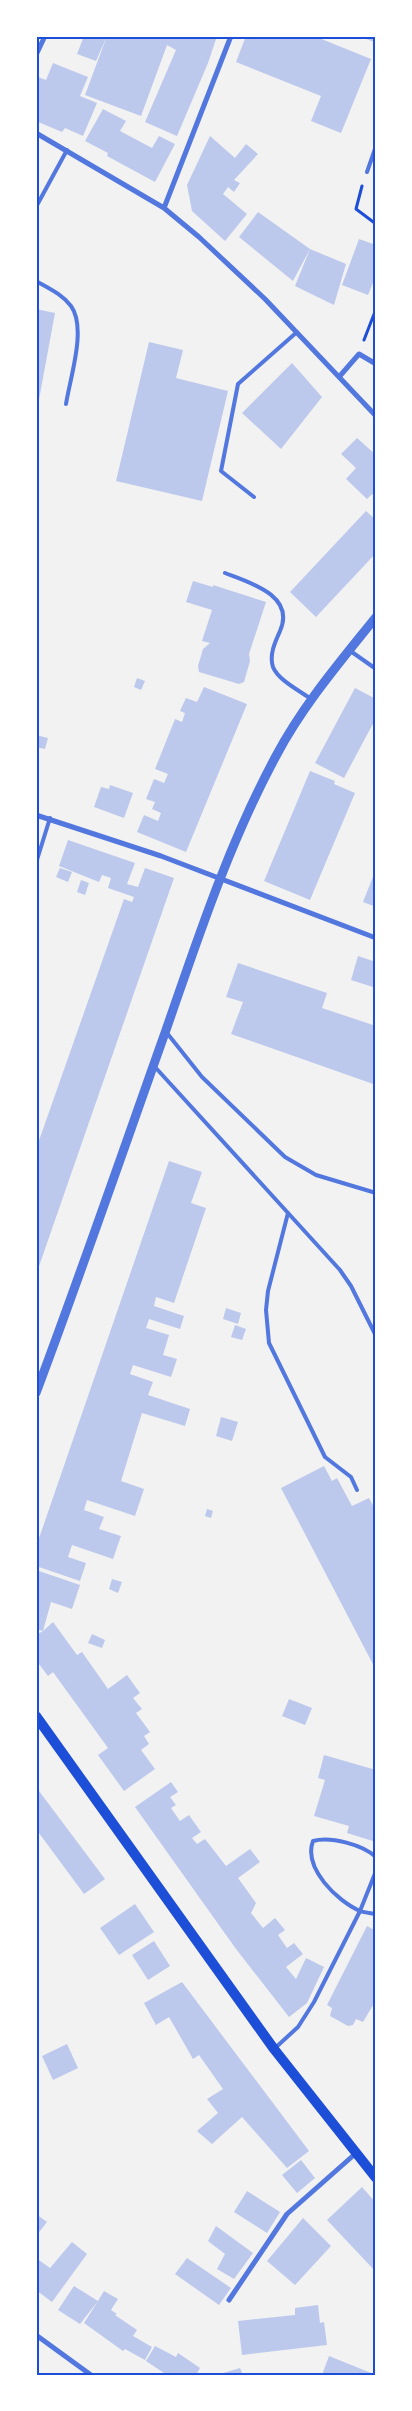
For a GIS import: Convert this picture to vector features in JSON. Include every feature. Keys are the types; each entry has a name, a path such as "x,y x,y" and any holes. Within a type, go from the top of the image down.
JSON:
{"main road":[{"path":"36,1716 274,2049 355,2154 376,2178"}],"street":[{"path":"36,55 45,36"},
{"path":"164,208 231,36"},
{"path":"36,133 164,208 199,237 297,332 376,416"},
{"path":"339,377 359,354 376,364"},
{"path":"36,1393 220,879 275,756 311,699 376,617"},
{"path":"36,814 161,856 376,938"},
{"path":"229,2300 287,2214 355,2154"},
{"path":"36,2335 91,2375"}],"lane":[{"path":"367,172 376,146"},
{"path":"36,207 67,150"},
{"path":"36,281 64,298 72,307 78,320 78,335 66,404"},
{"path":"254,497 221,471 238,384 297,332"},
{"path":"225,573 263,588 275,597 282,617 282,625 271,655 273,668 278,675 311,699"},
{"path":"349,650 376,669"},
{"path":"36,863 50,818"},
{"path":"165,1031 202,1077 285,1157 316,1175 376,1193"},
{"path":"153,1065 288,1213 351,1286 376,1336"},
{"path":"288,1213 268,1291 266,1327 269,1343 326,1457 350,1477 357,1490"},
{"path":"376,1857 368,1850 324,1838 313,1841 310,1850 312,1862 326,1886 360,1911 376,1914"},
{"path":"274,2049 298,2027 314,2002 360,1911 376,1871"}],"path":[{"path":"367,172 356,209 376,224"},
{"path":"368,331 376,309"}],"building":[{"path":"84,36 107,36 96,61 77,54"},
{"path":"107,36 147,36 155,39 156,36 217,36 208,63 177,136 145,122 176,50 167,45 141,116 85,95"},
{"path":"246,36 314,36 371,59 341,133 311,121 321,96 236,62"},
{"path":"359,36 376,36 374,42"},
{"path":"53,63 88,77 80,96 97,103 83,136 65,128 62,132 36,121 36,81 38,77 46,80"},
{"path":"103,109 126,121 120,131 152,148 159,136 175,144 155,182 107,156 108,153 85,141"},
{"path":"210,136 235,158 246,144 258,154 234,180 240,183 234,192 228,187 223,194 247,214 225,241 192,211 187,185"},
{"path":"258,212 310,249 293,281 239,237"},
{"path":"359,239 376,245 376,275 368,295 342,285"},
{"path":"310,249 346,264 334,305 295,286"},
{"path":"36,309 55,313 38,405 36,405"},
{"path":"149,342 183,350 176,378 228,391 202,501 116,481"},
{"path":"292,363 322,397 281,449 242,413"},
{"path":"357,438 376,455 376,498 372,494 367,499 346,479 356,468 341,454"},
{"path":"366,511 376,520 376,553 316,617 290,592"},
{"path":"193,581 213,587 213,585 266,602 249,654 250,661 244,682 239,684 199,672 198,666 203,649 210,643 202,641 212,610 186,602"},
{"path":"137,678 145,681 141,690 134,687"},
{"path":"204,687 247,704 186,852 137,832 144,815 158,821 161,813 152,809 155,802 146,799 154,779 164,783 168,774 155,769 175,719 182,722 185,713 180,711 186,698 197,702"},
{"path":"355,688 376,699 376,718 344,778 315,763"},
{"path":"36,735 48,738 45,749 36,747"},
{"path":"310,771 335,781 334,784 355,793 310,900 264,881"},
{"path":"110,785 133,793 124,818 94,807 101,787 109,789"},
{"path":"68,840 135,863 127,884 138,887 145,868 174,878 37,1272 36,1149 124,899 132,902 134,897 108,888 111,878 102,875 99,882 59,866"},
{"path":"60,868 72,872 68,882 56,877"},
{"path":"376,869 376,907 363,902"},
{"path":"81,880 89,883 85,895 77,892"},
{"path":"358,956 376,962 376,988 351,980"},
{"path":"238,963 327,993 322,1008 376,1026 376,1085 231,1034 243,1002 226,997"},
{"path":"169,1161 202,1172 191,1203 206,1208 174,1303 156,1297 154,1306 184,1316 180,1329 149,1319 146,1328 169,1335 163,1355 177,1359 171,1377 133,1365 130,1374 153,1382 148,1395 190,1409 185,1426 142,1413 121,1481 144,1489 135,1516 87,1500 84,1510 104,1517 99,1529 121,1536 113,1559 72,1545 68,1557 86,1563 80,1581 36,1566 36,1547"},
{"path":"226,1308 241,1313 238,1324 223,1319"},
{"path":"235,1325 246,1329 242,1340 231,1337"},
{"path":"221,1417 238,1422 232,1441 216,1436"},
{"path":"324,1466 332,1481 337,1478 352,1506 369,1498 376,1511 376,1670 281,1488"},
{"path":"207,1509 213,1511 211,1518 205,1516"},
{"path":"36,1570 80,1585 72,1609 51,1602 43,1631 36,1629"},
{"path":"112,1579 122,1582 118,1593 109,1589"},
{"path":"53,1622 77,1655 82,1652 108,1689 127,1675 140,1693 133,1698 142,1709 136,1713 150,1732 144,1736 149,1744 141,1750 155,1769 124,1791 98,1755 108,1748 53,1672 48,1676 36,1660 36,1635"},
{"path":"92,1634 105,1640 102,1648 88,1643"},
{"path":"289,1699 312,1708 305,1725 282,1716"},
{"path":"324,1755 376,1770 376,1842 347,1833 349,1826 314,1816 325,1780 318,1778"},
{"path":"171,1782 178,1792 170,1797 176,1805 171,1808 180,1821 189,1815 201,1832 192,1838 197,1844 205,1839 226,1866 250,1849 260,1862 238,1878 256,1903 251,1913 263,1928 275,1918 285,1930 278,1935 287,1948 294,1943 303,1954 286,1967 296,1979 306,1958 324,1967 307,2003 289,2017 236,1949 135,1807"},
{"path":"36,1787 105,1879 84,1894 36,1829"},
{"path":"135,1904 154,1932 119,1955 100,1928"},
{"path":"367,1926 376,1931 376,2000 363,2022 356,2019 353,2025 348,2026 330,2016 332,2008 327,2005"},
{"path":"154,1941 170,1966 148,1980 132,1955"},
{"path":"182,1982 309,2151 287,2168 242,2117 212,2144 197,2131 218,2113 207,2099 223,2089 199,2055 193,2059 169,2017 156,2025 144,2003"},
{"path":"67,2044 78,2068 53,2080 42,2056"},
{"path":"301,2160 315,2178 297,2193 282,2175"},
{"path":"362,2187 376,2203 376,2272 327,2220"},
{"path":"247,2191 280,2212 267,2233 234,2212"},
{"path":"36,2214 47,2222 36,2236"},
{"path":"303,2218 331,2246 295,2285 267,2261"},
{"path":"216,2226 253,2253 234,2279 217,2269 225,2254 208,2241"},
{"path":"72,2242 87,2254 52,2302 36,2290 36,2258 50,2268"},
{"path":"187,2258 231,2288 219,2305 175,2274"},
{"path":"74,2286 98,2301 80,2324 58,2310"},
{"path":"104,2291 118,2299 111,2310 117,2314 115,2315 137,2330 133,2336 152,2347 145,2360 125,2349 123,2351 84,2323"},
{"path":"318,2305 320,2323 324,2322 327,2345 242,2355 238,2321 295,2315 295,2308"},
{"path":"155,2346 176,2357 178,2353 200,2368 196,2375 167,2375 146,2361"},
{"path":"329,2356 376,2375 322,2375"},
{"path":"240,2368 243,2375 220,2375 220,2374"}]}
